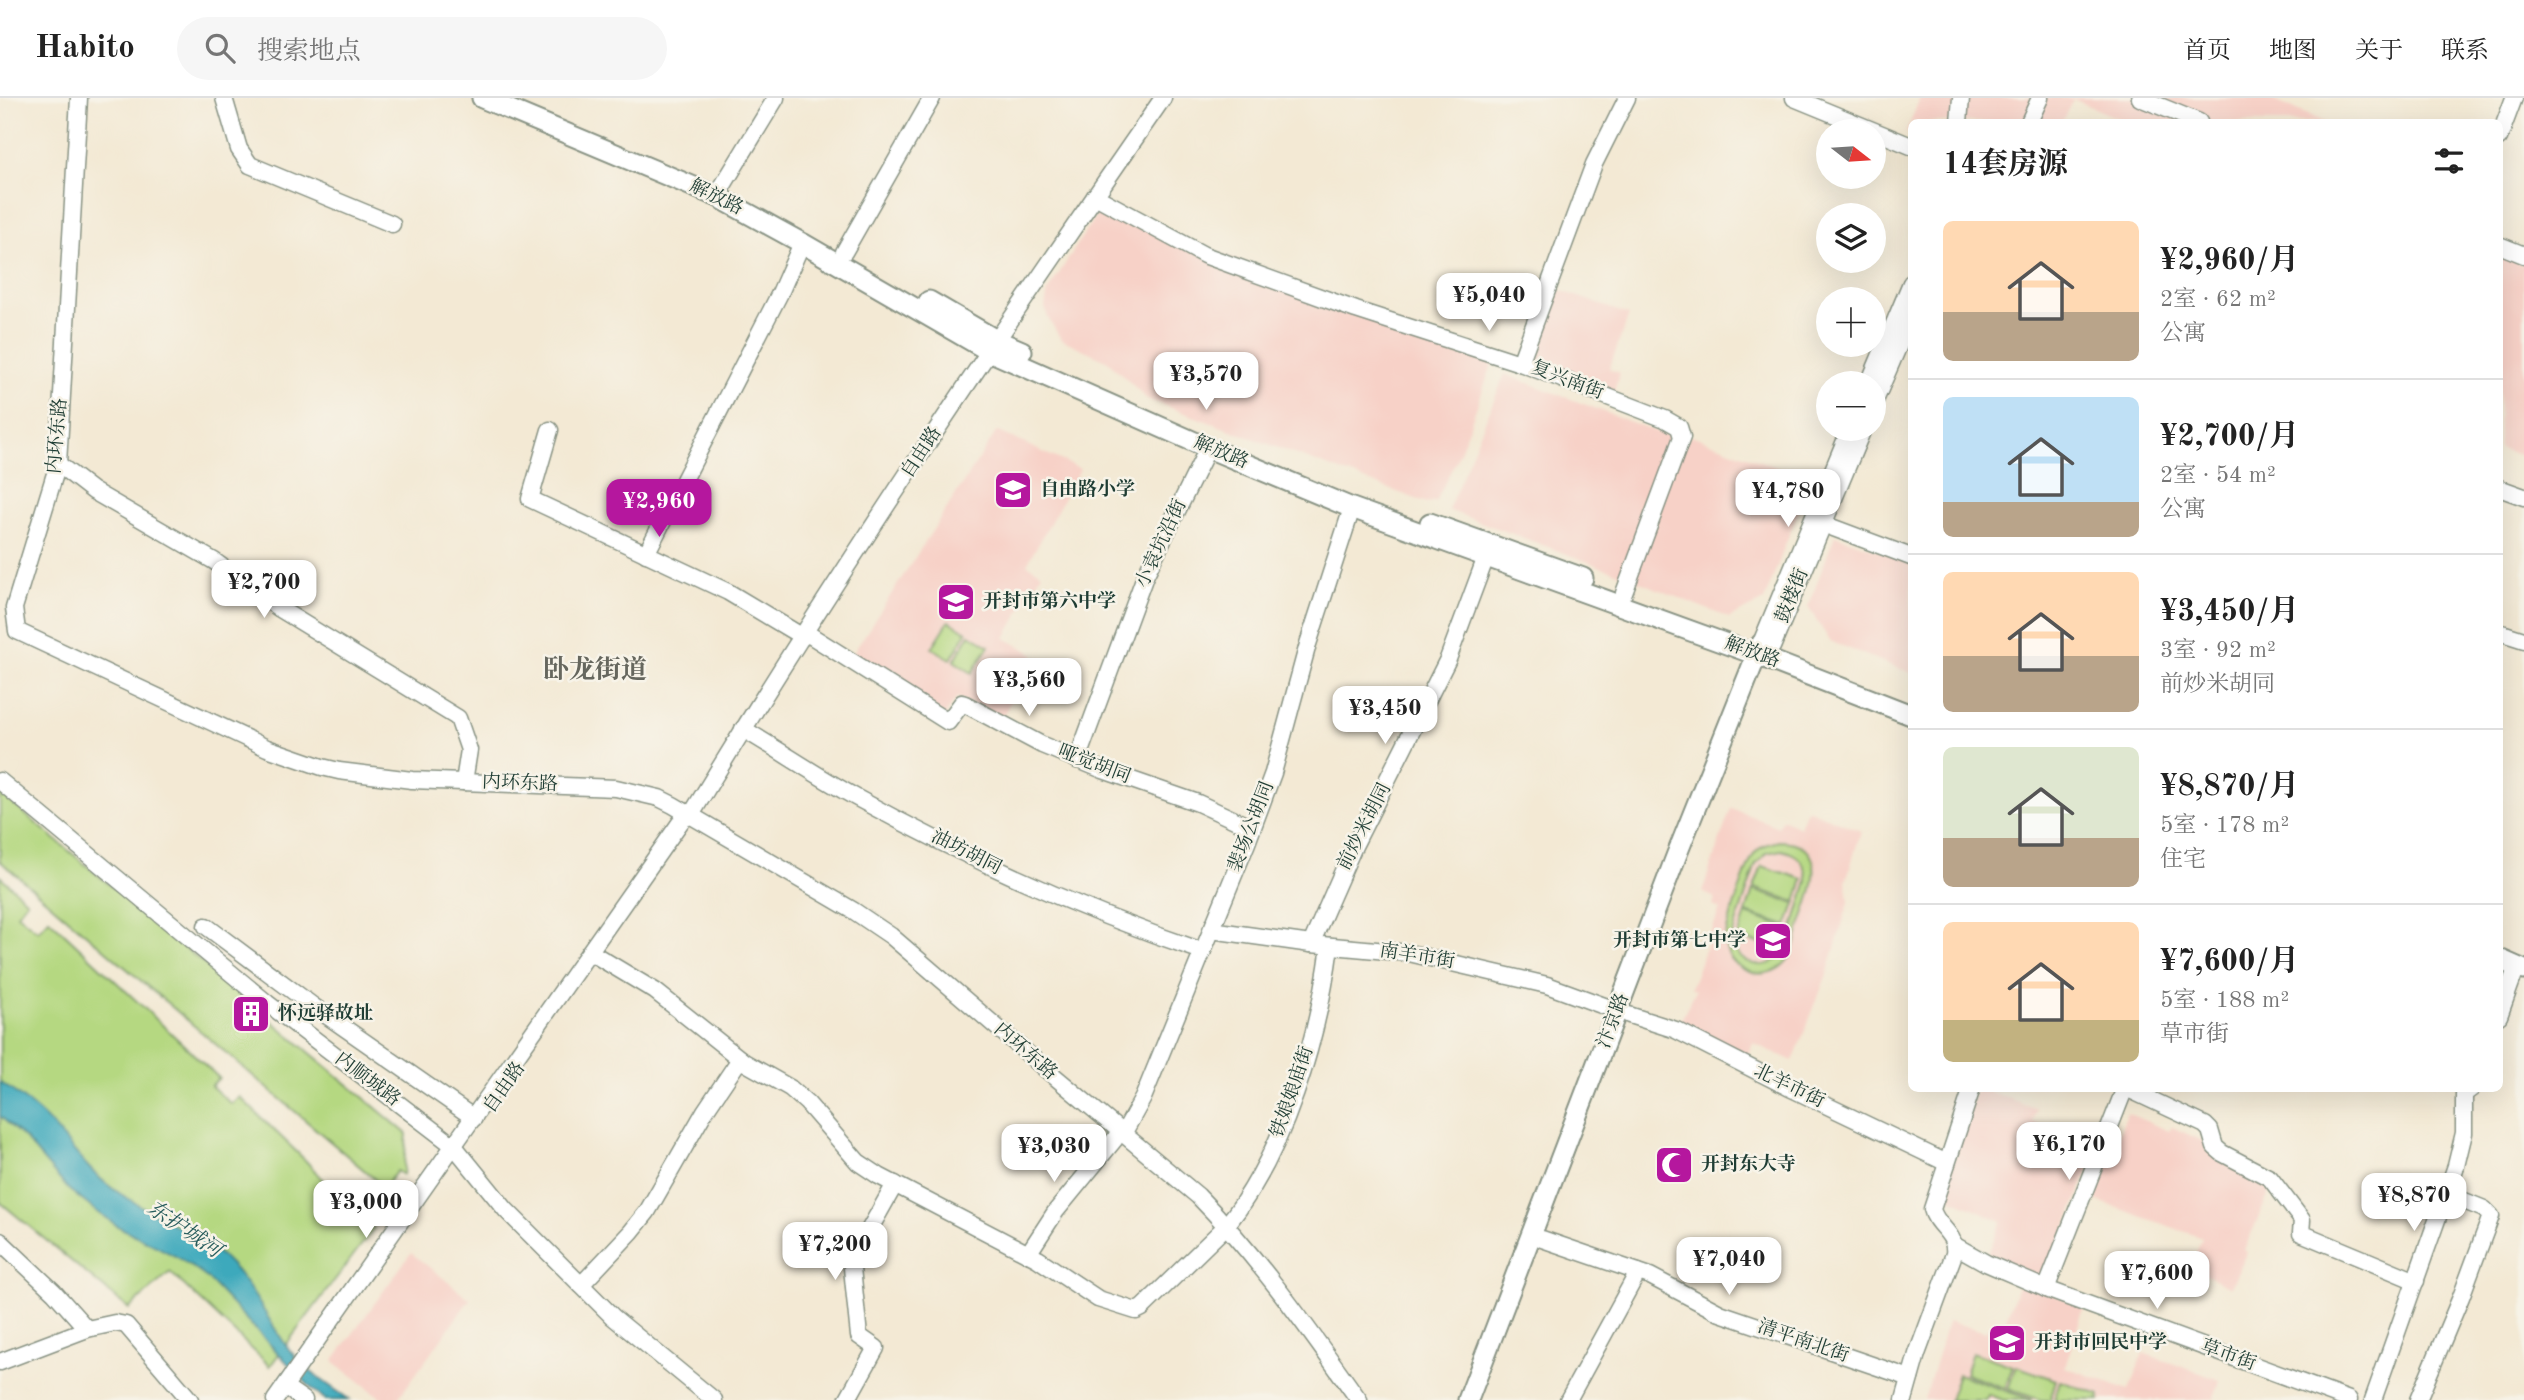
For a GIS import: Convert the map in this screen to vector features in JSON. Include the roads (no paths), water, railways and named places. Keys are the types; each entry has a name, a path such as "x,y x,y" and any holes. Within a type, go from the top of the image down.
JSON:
{"main road":[{"name":"解放路","path":"482,98 696,187 993,345 1208,448 1352,508 1486,557 1908,702"},
{"name":"解放路","path":"513,98 722,187 844,252 993,345 1358,496 1624,593 1908,714"},
{"name":"汴京路","path":"1468,1400 1765,651"},
{"path":"2503,951 2516,963"},
{"name":"汴京路","path":"1480,1400 1542,1239 1623,1013"}],"street":[{"name":"内环东路","path":"69,98 49,462 5,606 4,618 10,638 264,756 320,775 374,786 615,797 656,806 688,820 854,911 891,936 1119,1136 1198,1196 1349,1400"},
{"name":"内环东路","path":"79,98 58,464 14,607 13,617 17,631 267,748 340,771 464,782 617,788 659,798 688,820"},
{"path":"223,98 239,149 250,165 392,224"},
{"path":"722,187 776,98"},
{"path":"844,252 932,98"},
{"name":"自由路","path":"275,1400 293,1391 311,1357 688,820 804,634 993,345 1163,98"},
{"path":"1520,363 1594,163 1627,98"},
{"path":"1794,98 1908,145"},
{"path":"1959,119 1961,98"},
{"path":"2030,119 2040,98"},
{"path":"2140,98 2192,119"},
{"path":"2503,127 2514,98"},
{"name":"复兴南街","path":"1095,196 1204,255 1356,310 1520,363 1665,419 1679,427 1682,437 1624,593"},
{"path":"646,554 803,243"},
{"path":"2503,247 2524,255"},
{"path":"1874,371 1908,290"},
{"path":"1886,375 1908,324"},
{"path":"550,430 530,499 728,592 804,634"},
{"name":"鼓楼街","path":"1765,651 1845,441"},
{"name":"鼓楼街","path":"1765,651 1858,441"},
{"name":"小袁坑沿街","path":"1077,760 1146,576 1208,448"},
{"path":"58,464 93,491 214,561 281,609 458,718 469,750 464,782"},
{"path":"2503,489 2524,497"},
{"name":"裴场公胡同","path":"1028,1254 1056,1211 1119,1136 1143,1098 1273,773 1308,643 1352,508"},
{"path":"1823,524 1908,556"},
{"name":"前炒米胡同","path":"1311,944 1354,846 1448,659 1486,557"},
{"path":"2503,633 2524,640"},
{"name":"哑觉胡同","path":"804,634 947,722 958,706 965,704 1042,745 1198,803 1252,828"},
{"name":"油坊胡同","path":"743,729 855,798 1000,871 1085,909 1202,951"},
{"name":"内顺城路","path":"0,781 293,1023 457,1149 506,1210 613,1317 714,1400"},
{"path":"206,926 307,1002 474,1118"},
{"name":"南羊市街","path":"1211,930 1311,944 1409,953 1547,985 1623,1013"},
{"name":"铁娘娘庙街","path":"1028,1254 1098,1299 1136,1311 1223,1229 1245,1202 1260,1177 1281,1129 1318,1014 1330,946"},
{"name":"自由路","path":"457,1149 474,1118 593,955"},
{"path":"593,955 655,991 740,1059 790,1088 807,1103 858,1162 1028,1254"},
{"path":"2503,1004 2516,963"},
{"path":"293,1023 307,1002"},
{"name":"北羊市街","path":"1623,1013 1676,1030 1947,1163"},
{"path":"581,1285 631,1233 647,1212 705,1111 740,1059"},
{"path":"1904,1400 1954,1254 1951,1236 1933,1213 1971,1092"},
{"path":"2046,1289 2124,1092"},
{"path":"2135,1092 2205,1125 2210,1130 2215,1147 2221,1153 2270,1178 2302,1220 2301,1233 2416,1281"},
{"path":"2373,1400 2447,1195 2464,1133 2465,1094 2467,1092"},
{"path":"847,1400 876,1348 859,1336 852,1268 863,1240 895,1184"},
{"path":"2418,1400 2491,1216 2484,1209 2447,1195"},
{"name":"内环东路","path":"1223,1229 1281,1292 1359,1400"},
{"name":"清平南北街","path":"1542,1239 1638,1272 1720,1313 1910,1378"},
{"path":"0,1241 54,1292 87,1329"},
{"name":"草市街","path":"1954,1245 1986,1263 2046,1289 2348,1400"},
{"path":"1568,1400 1638,1272"},
{"path":"0,1362 87,1329 115,1323 126,1325 190,1400"}],"water":[{"path":"0,1082 41,1114 103,1181 197,1238 224,1258 243,1279 295,1357 350,1400 326,1400 313,1390 207,1278 179,1258 119,1227 68,1189 25,1139 0,1116"}],"place":[{"name":"自由路小学","path":"1013,490"},
{"name":"开封市第六中学","path":"956,602"},
{"name":"开封市第七中学","path":"1773,941"},
{"name":"怀远驿故址","path":"251,1014"},
{"name":"开封东大寺","path":"1674,1165"},
{"name":"开封市回民中学","path":"2007,1343"}],"district":[{"name":"卧龙街道","path":"595,671"}],"water label":[{"name":"东护城河","path":"184,1230"}]}
